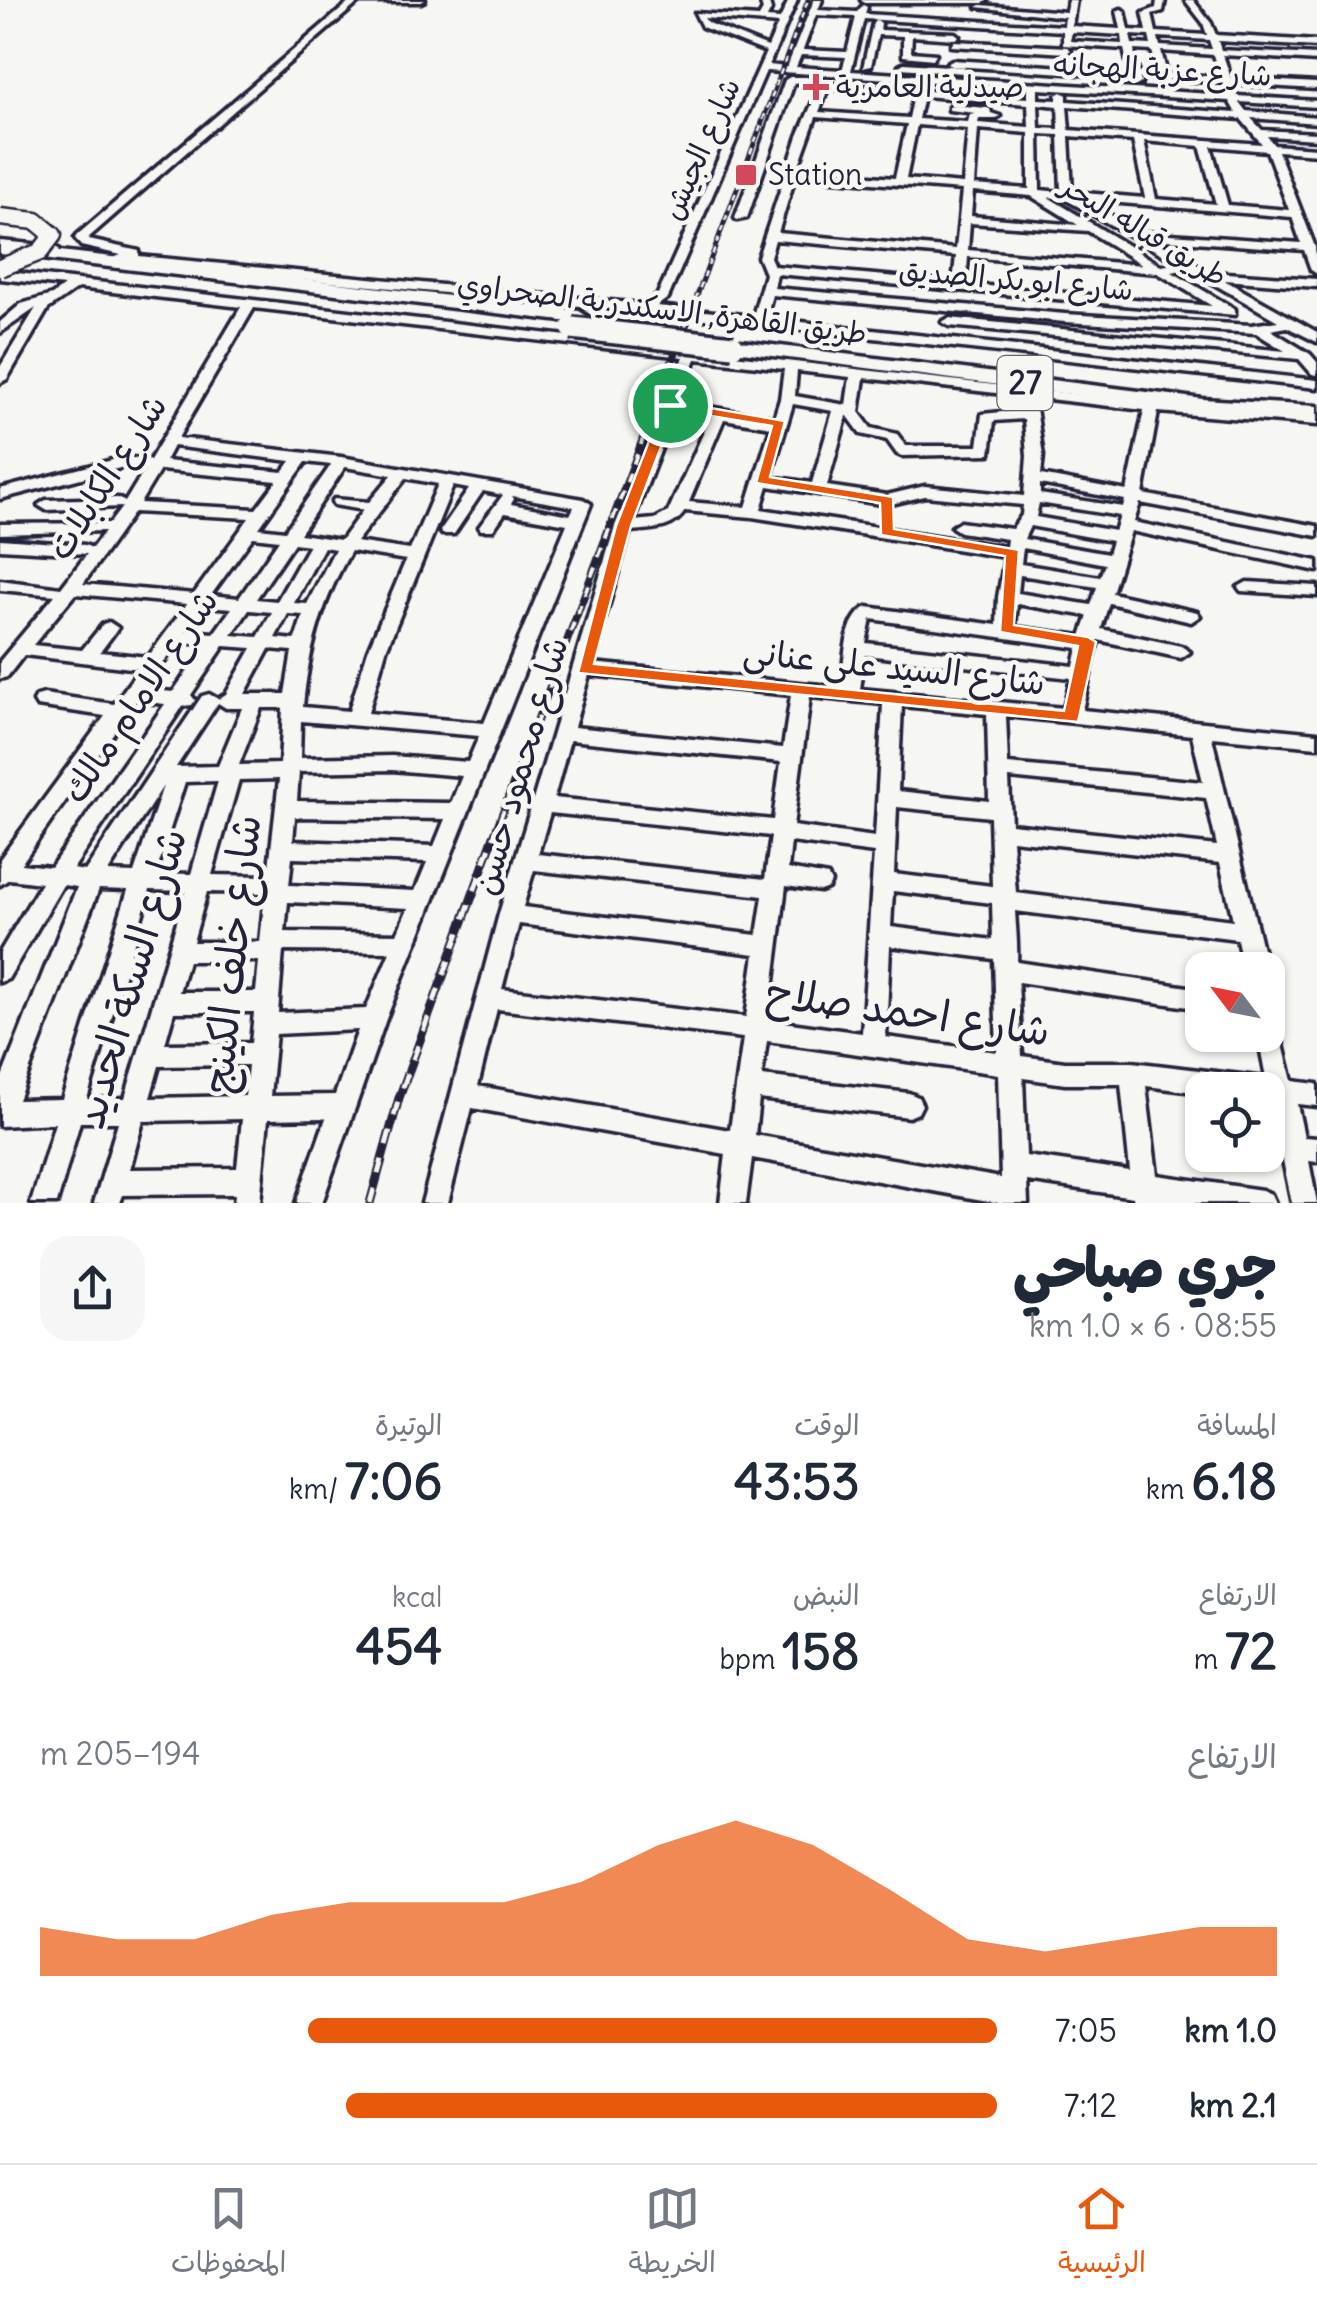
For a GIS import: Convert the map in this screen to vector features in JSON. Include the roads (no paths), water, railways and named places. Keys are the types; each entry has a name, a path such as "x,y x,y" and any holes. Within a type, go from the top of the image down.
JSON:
{"highway":[{"path":"0,217 36,220 53,236 35,256 0,271"},
{"name":"طريق القاهرة, الاسكندرية الصحراوي","path":"0,247 736,341 1233,393 1317,398"},
{"name":"طريق القاهرة, الاسكندرية الصحراوي","path":"0,271 576,322"},
{"name":"طريق القاهرة, الاسكندرية الصحراوي","path":"736,341 1314,418"}],"street":[{"path":"138,260 131,252 85,243 80,238 357,0 421,0"},
{"name":"شارع الجيش","path":"642,308 662,298 794,0"},
{"path":"790,70 818,0"},
{"path":"758,322 767,291 768,269 763,260 790,173 807,125 864,0 982,4 980,16 1064,29 1185,36 1220,57 1249,59 1268,41 1317,44"},
{"name":"طريق قباله البحر","path":"1072,0 1064,29 1067,54 1063,134 1068,195 1317,338"},
{"path":"1161,0 1158,10 1147,12 1169,95"},
{"path":"1189,0 1220,57 1242,115 1263,134 1272,149 1317,270"},
{"path":"904,1 906,54 936,30 972,64 1024,78 1023,48 1016,21"},
{"path":"950,3 954,46"},
{"path":"997,69 998,44 1030,5 1066,15"},
{"path":"771,52 700,22 700,13 764,10 786,17"},
{"path":"814,12 860,16 877,25 903,27 954,46 997,69"},
{"path":"1122,12 1138,94"},
{"path":"1096,15 1106,92"},
{"path":"975,23 1016,21"},
{"path":"1180,21 1203,97"},
{"path":"926,72 975,23"},
{"path":"972,64 975,23"},
{"path":"992,24 998,44 997,69"},
{"path":"827,80 866,71 877,25"},
{"path":"903,27 920,44 998,44 1102,58 1193,64 1220,57 1249,59 1282,69 1315,70"},
{"path":"714,28 779,33"},
{"path":"904,66 974,40 1102,58 1193,64 1220,57 1249,59 1282,69 1315,70"},
{"path":"1268,41 1297,103 1297,127"},
{"path":"1298,42 1315,70"},
{"path":"920,44 954,46"},
{"path":"797,47 869,51"},
{"path":"812,72 819,48"},
{"path":"1023,48 1043,54 1067,54"},
{"path":"841,50 846,74"},
{"name":"طريق قباله البحر","path":"1043,54 1044,72 1036,92 1032,132 1034,192 1090,230 1260,329 1304,357 1317,371"},
{"path":"1025,71 1044,72 1067,54"},
{"path":"1249,59 1266,101"},
{"name":"شارع عزبة الهجانه","path":"765,68 812,72 827,80 866,71 1036,92"},
{"path":"742,218 790,80 827,80 939,94 953,102 994,112 1032,132 1317,150 1314,136 1297,127 1242,115 1036,92 1015,100 994,112 972,127 807,125 774,133"},
{"name":"شارع عزبة الهجانه","path":"1065,94 1106,92 1317,104"},
{"path":"900,182 919,93"},
{"path":"935,121 939,94"},
{"path":"1015,100 1015,124"},
{"path":"950,126 953,102"},
{"path":"1263,134 1317,120"},
{"path":"959,288 972,127"},
{"path":"1138,139 1150,202"},
{"path":"1205,144 1222,208"},
{"path":"790,173 1296,214"},
{"path":"964,219 1090,230"},
{"path":"1139,234 1309,246"},
{"path":"772,236 1160,270 1191,265"},
{"path":"0,247 642,308 1317,384"},
{"path":"768,269 1230,312"},
{"path":"0,271 1152,408 1314,418 1317,437"},
{"path":"1206,274 1317,283"},
{"path":"1,375 39,312 76,283"},
{"path":"912,304 915,284"},
{"name":"شارع ابو بكر الصديق","path":"767,291 1065,318 1260,329"},
{"path":"0,330 26,307 54,297"},
{"path":"1064,297 1065,318"},
{"path":"846,332 852,299"},
{"name":"شارع الكابلات","path":"0,674 8,652 63,589 124,505 244,302"},
{"path":"949,322 1304,357"},
{"path":"1260,329 1290,322"},
{"name":"شارع الكابلات","path":"148,463 167,441 222,339"},
{"name":"شارع محمود حسن","path":"435,1203 510,914 566,733 623,526 691,354"},
{"path":"752,512 787,399 790,365"},
{"path":"858,373 852,412 866,431 892,436 902,450 985,451 987,416 1030,414"},
{"path":"1006,628 1014,549 1029,522 1030,393"},
{"path":"787,399 840,408 818,489"},
{"path":"670,405 780,424"},
{"path":"1071,718 1089,638 1127,518 1152,408"},
{"path":"623,526 665,522 680,506 718,416"},
{"path":"167,441 341,462 478,488 506,500 488,528"},
{"path":"1,872 301,458"},
{"name":"شارع الامام مالك","path":"0,972 57,876 341,462"},
{"path":"2,495 104,465 148,463 288,477"},
{"name":"شارع خلف الكينج","path":"248,1192 290,768 291,707 301,646 311,610 342,546 402,473"},
{"path":"1032,478 1127,518"},
{"path":"762,480 888,500 926,490 1030,499 1127,518 1317,566"},
{"path":"358,716 377,650 447,482"},
{"path":"448,531 478,488"},
{"name":"شارع محمود حسن","path":"309,1203 374,1020 579,512 506,500"},
{"path":"886,532 888,500"},
{"path":"340,502 372,507"},
{"path":"46,505 124,505 254,522 288,539 416,556"},
{"name":"شارع الكابلات","path":"63,589 86,550 124,505"},
{"path":"680,506 1114,560"},
{"path":"1029,522 1127,518 1317,531"},
{"path":"0,529 104,526"},
{"path":"960,527 1014,549 1102,597"},
{"path":"318,542 262,644 92,880 0,1113 134,1109 256,1112 341,1106"},
{"path":"0,544 86,550"},
{"path":"0,585 311,610"},
{"path":"1247,587 1317,591"},
{"path":"1007,598 1102,597 1191,616"},
{"path":"850,696 861,620 872,612 1181,652"},
{"path":"86,657 110,628"},
{"path":"174,636 301,646"},
{"path":"857,648 1081,674"},
{"path":"8,652 153,664"},
{"name":"شارع السيد على عنانى","path":"584,668 1317,740"},
{"path":"733,1203 801,690"},
{"path":"131,694 176,700 254,701 488,730"},
{"path":"874,1047 892,700"},
{"name":"شارع السكة الحديد","path":"110,1193 228,775 254,701"},
{"path":"44,702 118,711"},
{"path":"996,710 1009,961 1014,1188"},
{"path":"1201,730 1250,952"},
{"path":"566,733 793,756"},
{"path":"168,776 392,763 472,770"},
{"path":"999,770 1214,791"},
{"path":"44,1203 69,1111 146,882 168,776"},
{"path":"888,798 1002,821 1229,856"},
{"path":"544,804 884,846"},
{"path":"285,809 456,811"},
{"path":"281,849 439,854"},
{"path":"526,861 776,883 820,882"},
{"path":"1,872 421,900"},
{"path":"883,881 1246,930"},
{"path":"510,914 767,946"},
{"path":"880,936 1185,996"},
{"path":"179,952 404,944"},
{"name":"شارع احمد صلاح","path":"489,998 756,1029 1065,1073 1132,1073 1185,1079"},
{"path":"164,1002 374,1020"},
{"path":"149,1056 261,1054"},
{"path":"1132,1073 1146,1195"},
{"path":"748,1086 909,1106"},
{"name":"شارع احمد صلاح","path":"1285,1091 1317,1095"},
{"path":"465,1095 740,1146 1014,1188 1262,1203"},
{"path":"1285,1101 1305,1149 1305,1203"},
{"path":"110,1193 248,1192"}],"railway":[{"path":"687,322 808,0"},
{"path":"493,838 688,319"},
{"path":"370,1203 399,1098 494,836"}],"place":[{"name":"صيدلية العامرية","path":"816,87"},
{"name":"Station","path":"746,175"}]}
